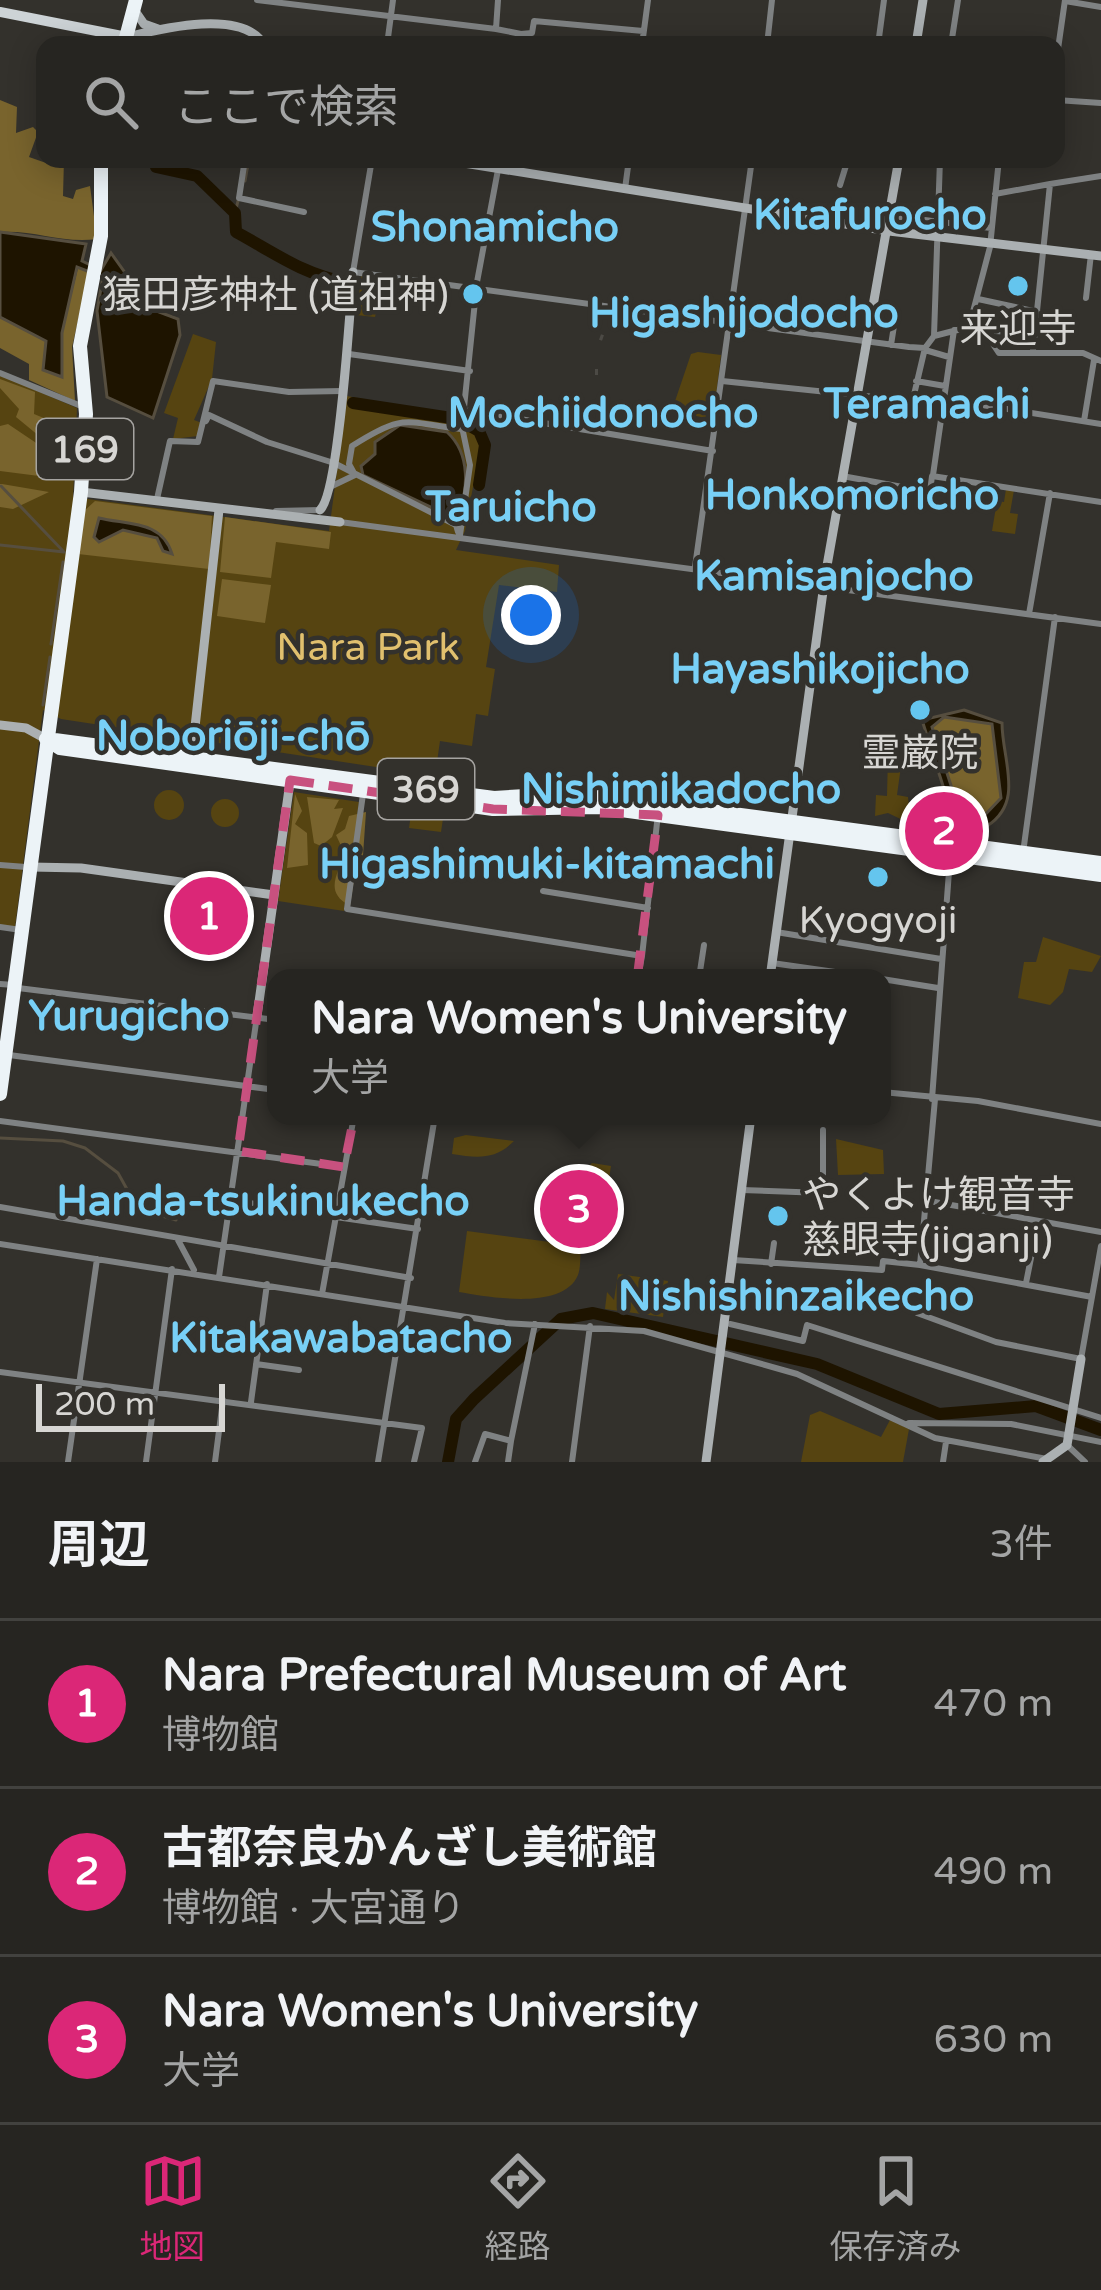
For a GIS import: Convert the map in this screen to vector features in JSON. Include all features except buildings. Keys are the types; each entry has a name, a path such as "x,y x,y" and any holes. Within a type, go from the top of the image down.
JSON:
{"highway":[{"path":"126,36 135,6"},
{"name":"169","path":"46,739 81,492 86,408 80,346 101,236 101,168"},
{"path":"1,1083 9,985 31,867 46,739"},
{"name":"369","path":"46,739 493,803 658,810 1022,857 1101,874"},
{"name":"369","path":"790,828 951,855 1101,862"}],"main road":[{"path":"0,12 103,36"}],"street":[{"path":"257,0 521,34 532,33 534,21 643,31"},
{"path":"388,36 393,0"},
{"path":"496,29 498,0"},
{"path":"643,36 648,0"},
{"path":"767,36 772,0"},
{"path":"879,36 884,0"},
{"path":"917,36 923,0"},
{"path":"952,36 958,0"},
{"path":"1060,36 1065,1 1101,7"},
{"path":"135,6 144,23 158,29"},
{"path":"139,36 188,23 259,36"},
{"path":"1065,101 1101,104"},
{"path":"244,168 239,198 304,212"},
{"path":"330,489 353,272 370,168"},
{"path":"460,535 470,465 463,421 498,168"},
{"path":"523,168 889,231 1096,255 1086,298"},
{"path":"625,189 627,168"},
{"path":"695,567 750,168"},
{"path":"840,185 845,168"},
{"path":"771,969 824,584 898,168"},
{"path":"913,399 925,349 934,336 939,168"},
{"path":"973,329 998,168"},
{"path":"995,194 1101,176"},
{"path":"1033,351 1050,184"},
{"path":"891,215 992,228"},
{"path":"353,272 925,349 949,357"},
{"path":"976,299 1038,312"},
{"path":"876,306 896,313 891,345"},
{"path":"934,336 973,329 1035,333"},
{"path":"973,329 998,353 1033,351 1098,360 1084,422"},
{"path":"842,476 930,492 954,330"},
{"path":"346,353 470,371"},
{"path":"0,374 86,408"},
{"path":"916,380 945,386"},
{"path":"206,422 213,381 289,392 342,391"},
{"path":"721,381 846,397 857,393 944,401 1101,424"},
{"path":"156,502 170,440 198,442 209,415 267,442 334,459 355,475 456,525 460,535"},
{"path":"334,459 396,420 463,421 712,451"},
{"path":"352,446 349,464 355,475"},
{"path":"251,515 259,510 320,510 340,478 355,475"},
{"path":"932,476 1101,502"},
{"path":"81,492 251,515 460,535 1101,624"},
{"path":"1029,614 1050,492"},
{"path":"197,762 193,745 219,510"},
{"path":"1022,857 1055,617"},
{"path":"0,725 26,728 46,739"},
{"path":"220,1277 291,775"},
{"path":"366,785 347,909 642,956"},
{"path":"640,969 658,810"},
{"path":"920,1265 929,1202 951,855"},
{"path":"0,865 95,870 274,895"},
{"path":"543,891 647,908"},
{"path":"0,927 21,930"},
{"path":"776,932 941,959"},
{"path":"700,969 704,945"},
{"path":"772,963 815,969"},
{"path":"891,980 939,988"},
{"path":"9,985 267,1018"},
{"path":"5,1054 267,1089"},
{"path":"891,1093 1101,1124"},
{"path":"0,1121 344,1167"},
{"path":"322,1294 352,1125"},
{"path":"378,1462 434,1125"},
{"path":"706,1462 750,1125"},
{"path":"742,1190 823,1193 823,1130"},
{"path":"231,1200 301,1211"},
{"path":"929,1202 1101,1232"},
{"path":"0,1207 411,1278"},
{"path":"335,1217 418,1228"},
{"path":"1026,1282 1038,1222"},
{"path":"177,1238 196,1273"},
{"path":"771,1264 774,1243"},
{"path":"0,1244 535,1324 644,1331 722,1344 946,1442 1046,1461 1068,1442 1101,1246"},
{"path":"68,1462 97,1259"},
{"path":"733,1260 882,1270 883,1261 1092,1297"},
{"path":"146,1462 172,1269"},
{"path":"251,1402 267,1284"},
{"path":"917,1313 996,1342 1082,1359"},
{"path":"508,1462 535,1324"},
{"path":"730,1324 802,1341 807,1325 1101,1418"},
{"path":"572,1462 590,1326"},
{"path":"256,1364 299,1370"},
{"path":"0,1372 422,1428 414,1462"},
{"path":"215,1462 224,1399"},
{"path":"905,1423 1011,1424 1068,1442 1101,1442"},
{"path":"476,1462 485,1434 511,1441"},
{"path":"943,1462 946,1442"},
{"path":"1068,1442 1085,1462"}],"highlighted area":[{"path":"290,780 493,809 658,815 625,1073 445,1048 437,1102 357,1102 344,1167 238,1151"}],"green space":[{"path":"362,273 386,276 375,317 356,315"},
{"path":"193,334 216,342 212,379 194,420 202,423 198,436 173,439 178,418 164,413"},
{"path":"691,354 721,355 713,420 672,410"},
{"name":"Nara Park","path":"0,375 77,408 73,497 329,531 347,396 461,418 471,425 482,440 484,466 480,488 473,487 465,531 456,550 559,565 557,592 499,585 486,667 495,669 488,716 476,714 472,746 440,741 435,776 61,719 43,710 15,927 0,925"},
{"path":"1006,489 1014,490 1010,513 1018,514 1015,534 992,531 997,501 1004,502"},
{"path":"888,756 902,759 897,795 908,797 911,824 888,813 875,816 876,795 887,796"},
{"path":"169,790 180,794 184,805 180,816 169,820 158,816 154,805 158,794"},
{"path":"294,792 359,802 344,911 278,901"},
{"path":"225,799 235,803 239,813 235,823 225,827 215,823 211,813 215,803"},
{"path":"412,807 444,812 441,832 409,828"},
{"path":"1043,937 1101,956 1092,972 1069,969 1063,992 1050,1005 1018,998 1024,962 1036,962"},
{"path":"454,1138 514,1141 486,1156 452,1154"},
{"path":"836,1139 883,1150 884,1174 838,1175"},
{"path":"592,1163 611,1166 606,1198 582,1195 581,1187 594,1182 585,1170"},
{"path":"592,1204 605,1206 600,1242 584,1240 577,1233 578,1225 588,1226"},
{"path":"467,1231 581,1246 578,1275 570,1286 541,1298 459,1292"},
{"path":"618,1274 668,1281 663,1317 605,1309 607,1292 614,1300"},
{"path":"820,1411 881,1437 890,1420 909,1429 903,1462 801,1462 810,1415"}],"shaded area":[{"path":"0,100 17,107 16,133 36,130 29,157 36,159 36,168 64,168 63,196 73,199 76,190 90,186 97,239 0,232"},
{"path":"0,232 86,244 82,261 101,270 111,253 151,309 178,319 180,335 153,418 107,397 97,311 103,277 77,267 62,333 62,377 43,370 46,341 0,317"},
{"path":"78,268 89,272 72,347 75,401 29,380 29,364 0,348 0,317 46,340 62,377 62,333"},
{"path":"0,379 35,392 34,414 63,426 75,439 73,464 16,417 19,409 0,388"},
{"path":"8,424 57,457 64,472 39,476 0,471 0,426"},
{"path":"400,425 447,432 455,441 465,473 456,519 363,475 361,466 375,454 375,442"},
{"path":"0,484 49,492 13,509 0,507"},
{"path":"95,501 212,516 209,569 78,554 83,512"},
{"path":"225,517 331,532 329,549 276,542 271,578 220,572"},
{"path":"99,518 152,530 172,554 163,551 157,538 123,530 99,542 94,537"},
{"path":"222,579 271,585 265,623 217,616"},
{"path":"964,710 1002,723 1008,793 999,816 987,826 960,821 951,811 922,720","holes":["944,717 992,724 1001,798 982,818 958,807 932,727"]},
{"path":"944,717 992,724 1001,799 982,818 958,807 932,727"},
{"path":"295,794 302,811 295,824 307,833 308,865 287,868"},
{"path":"307,797 339,800 334,809 343,808 332,837 321,846 314,843"},
{"path":"366,812 362,870 355,873 350,906 335,888 344,852 336,835 345,829 349,816"}],"waterway":[{"path":"161,168 197,176 235,213 236,232 301,268 345,282"},
{"path":"245,181 247,168"},
{"path":"235,213 238,201"},
{"path":"353,403 458,419 479,431 485,445 479,485"},
{"path":"1,486 64,552"},
{"path":"0,545 64,552"},
{"path":"51,644 63,562"},
{"path":"43,705 50,657"},
{"path":"0,1138 63,1141 85,1148 118,1173 138,1209 176,1220"},
{"path":"448,1462 456,1419 474,1399 561,1319 593,1313 817,1364 939,1414 1036,1406 1101,1430"}],"place":[{"name":"来迎寺","path":"1018,286"},
{"name":"猿田彦神社 (道祖神)","path":"473,294"},
{"name":"霊巌院","path":"920,710"},
{"name":"古都奈良かんざし美術館","path":"944,831"},
{"name":"Kyogyoji","path":"878,877"},
{"name":"Nara Prefectural Museum of Art","path":"209,916"},
{"name":"Nara Women's University","path":"579,1209"},
{"name":"やくよけ観音寺 慈眼寺(jiganji)","path":"778,1216"}],"district":[{"name":"Kitafurocho","path":"870,214"},
{"name":"Shonamicho","path":"495,226"},
{"name":"Higashijodocho","path":"744,312"},
{"name":"Teramachi","path":"927,403"},
{"name":"Mochiidonocho","path":"603,412"},
{"name":"Honkomoricho","path":"852,494"},
{"name":"Taruicho","path":"511,506"},
{"name":"Kamisanjocho","path":"834,575"},
{"name":"Hayashikojicho","path":"820,668"},
{"name":"Noboriōji-chō","path":"233,735"},
{"name":"Nishimikadocho","path":"681,788"},
{"name":"Higashimuki-kitamachi","path":"547,863"},
{"name":"Yurugicho","path":"129,1015"},
{"name":"Handa-tsukinukecho","path":"263,1200"},
{"name":"Nishishinzaikecho","path":"796,1295"},
{"name":"Kitakawabatacho","path":"341,1337"}]}
